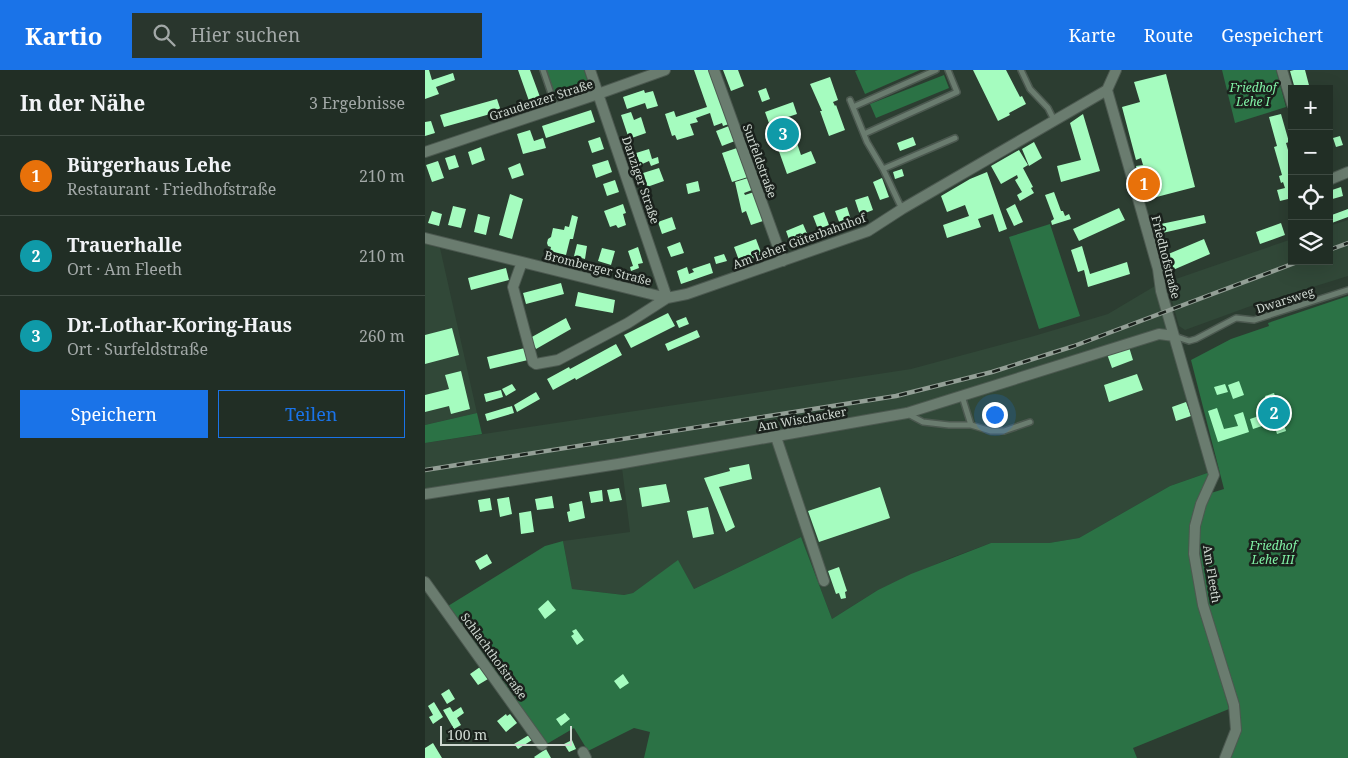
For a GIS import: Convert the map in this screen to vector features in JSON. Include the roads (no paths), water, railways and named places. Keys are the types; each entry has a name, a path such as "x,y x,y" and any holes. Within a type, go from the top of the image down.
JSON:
{"street":[{"name":"Danziger Straße","path":"590,70 667,298"},
{"name":"Graudenzer Straße","path":"425,152 665,70"},
{"name":"Surfeldstraße","path":"714,70 783,261"},
{"path":"1107,90 1115,70"},
{"path":"1282,70 1288,90"},
{"name":"Am Leher Güterbahnhof","path":"522,262 513,287 533,362 541,364 558,360 628,322 667,298 687,294 868,231 902,209 1107,90"},
{"name":"Friedhofstraße","path":"1107,90 1158,269 1159,281 1174,336"},
{"path":"1333,178 1348,172"},
{"name":"Bromberger Straße","path":"425,238 667,298"},
{"name":"Am Wischacker","path":"425,494 776,437 907,413 1159,334 1174,336"},
{"name":"Am Fleeth","path":"1174,336 1214,475 1201,504 1195,526 1194,554 1203,605 1234,705 1236,730 1225,758"},
{"path":"776,437 824,581"},
{"name":"Schlachthofstraße","path":"425,582 542,745"}],"lane":[{"path":"543,70 556,108"},
{"path":"853,107 936,70"},
{"path":"864,134 957,92 948,70"},
{"path":"1021,70 1031,89 1048,108 1054,120"},
{"path":"850,100 864,134 883,168 902,209"},
{"path":"883,168 955,138"},
{"name":"Dwarsweg","path":"1174,336 1189,341 1237,318 1254,320 1348,290"},
{"path":"962,396 971,425"},
{"path":"907,413 923,422 971,425 991,431 1004,431 1030,422"}],"railway":[{"path":"1333,249 1348,243"},
{"path":"425,470 896,396 992,372 1074,346 1289,265"}],"place":[{"name":"Dr.-Lothar-Koring-Haus","path":"783,134"},
{"name":"Bürgerhaus Lehe","path":"1144,184"},
{"name":"Trauerhalle","path":"1274,413"}],"park label":[{"name":"Friedhof Lehe I","path":"1253,94"},
{"name":"Friedhof Lehe III","path":"1273,552"}]}
